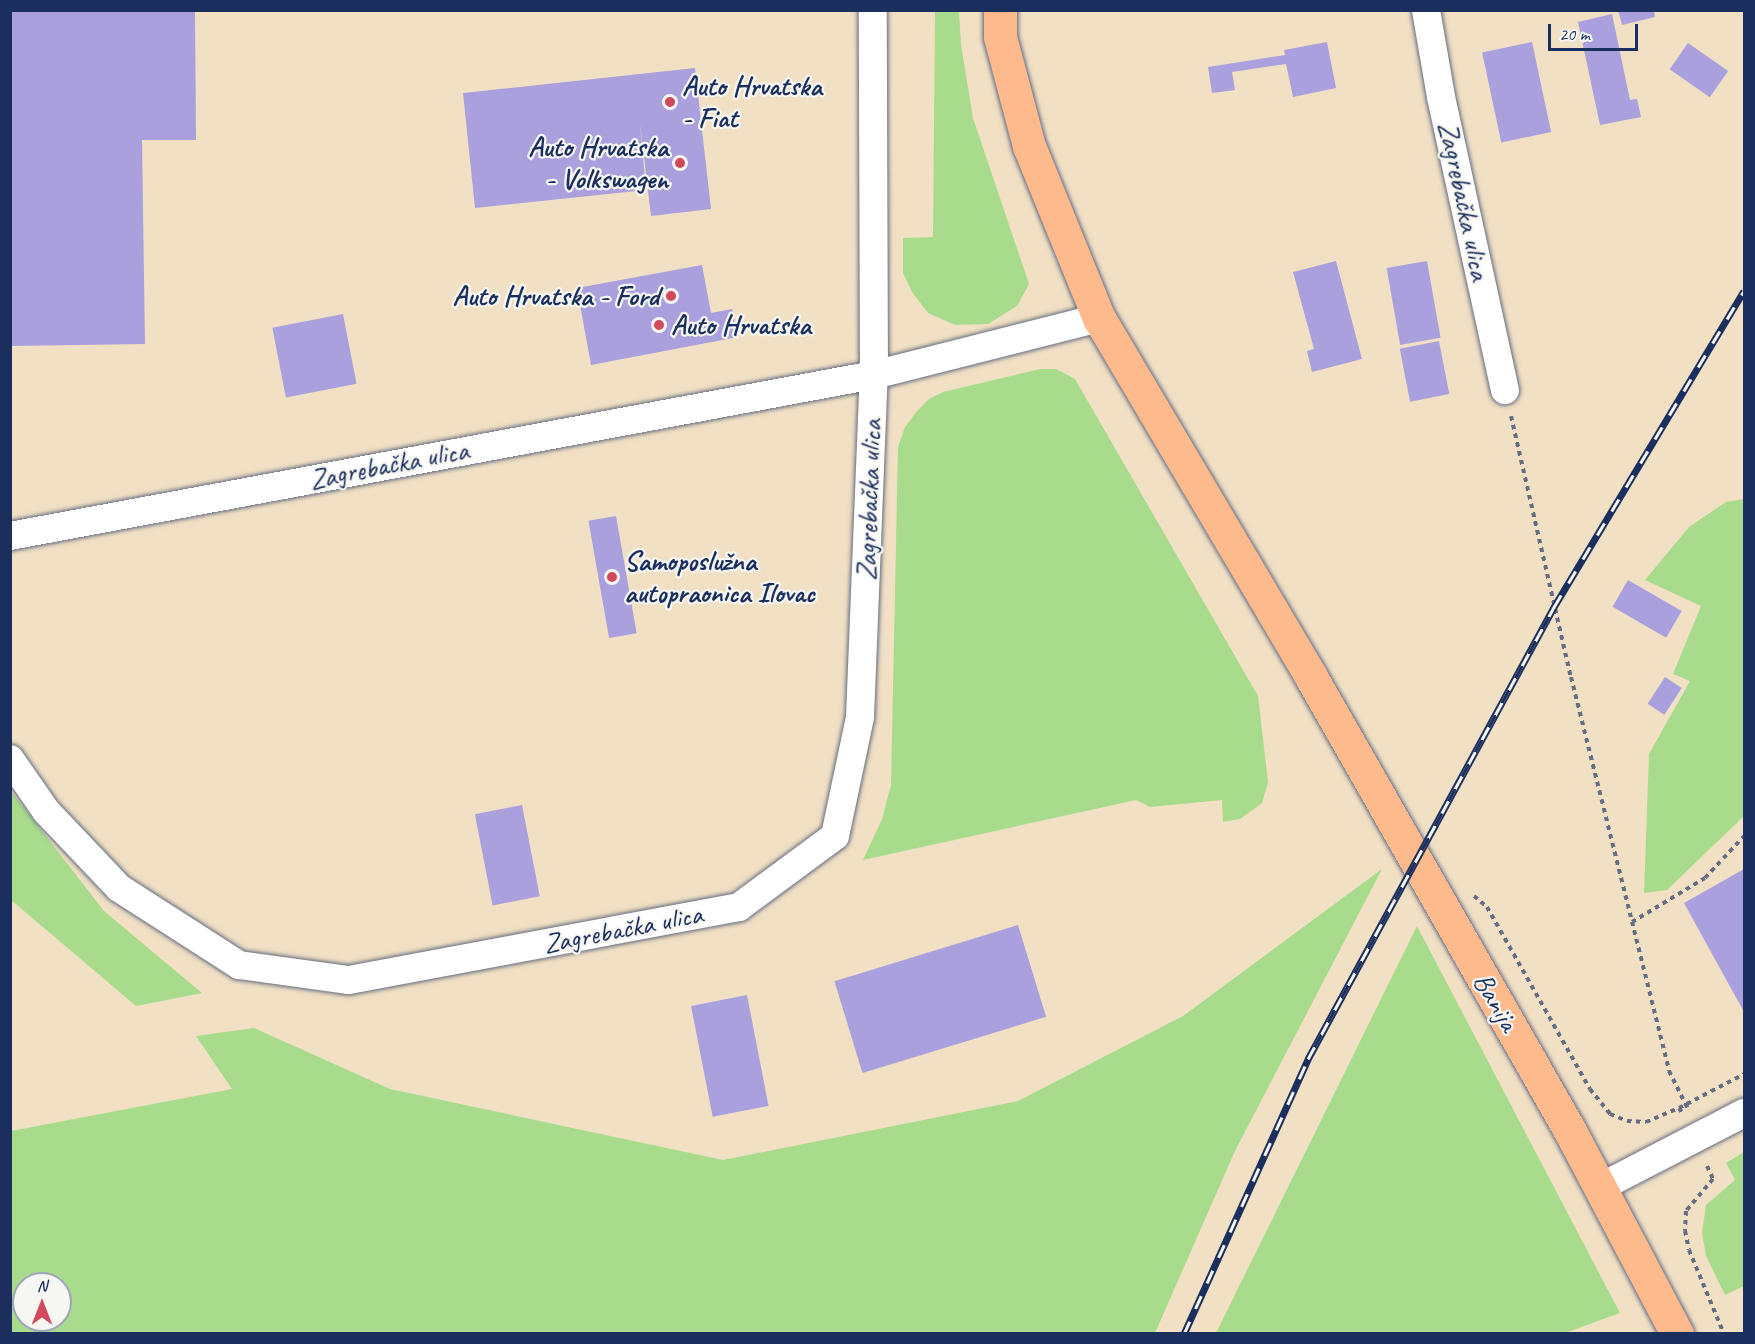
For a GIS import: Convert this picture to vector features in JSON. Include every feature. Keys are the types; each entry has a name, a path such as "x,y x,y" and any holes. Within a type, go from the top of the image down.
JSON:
{"main road":[{"path":"1000,10 1000,37 1029,146 1099,318"},
{"name":"Banija","path":"1099,318 1310,675 1601,1187 1677,1334"}],"street":[{"name":"Zagrebačka ulica","path":"10,759 45,811 119,888 239,965 349,980 738,907 835,836 860,717 874,375 873,10"},
{"name":"Zagrebačka ulica","path":"1426,10 1441,97 1505,390"},
{"name":"Zagrebačka ulica","path":"10,536 874,375 1099,318"},
{"path":"1601,1187 1692,1127 1744,1113"}],"path":[{"path":"1505,390 1571,677 1669,1071 1686,1104 1692,1127"},
{"path":"1632,922 1705,878 1744,836"},
{"path":"1469,891 1487,907 1590,1089 1610,1114 1627,1121 1646,1122 1680,1108 1744,1074"},
{"path":"1680,1108 1692,1127"},
{"path":"1708,1169 1713,1179 1686,1211 1685,1231 1689,1250 1724,1334"}],"green space":[{"path":"935,11 959,11 961,45 973,118 1029,284 1017,306 988,324 955,325 928,313 912,292 903,273 903,238 933,237"},
{"path":"1040,369 1056,369 1075,379 1258,696 1268,782 1262,803 1240,819 1223,822 1222,800 1150,807 1136,800 863,860 882,819 891,785 898,447 905,427 929,399 943,392"},
{"path":"1744,499 1744,816 1667,890 1644,893 1649,754 1690,681 1673,674 1701,606 1645,580 1689,527 1726,502"},
{"path":"10,790 104,911 202,993 136,1006 11,900"},
{"path":"1382,869 1235,1151 1155,1333 11,1333 11,1131 232,1089 196,1036 254,1028 390,1089 723,1160 1018,1101 1183,1016"},
{"path":"1417,926 1620,1313 1562,1334 1216,1333"},
{"path":"1744,1152 1744,1286 1725,1295 1706,1256 1702,1233 1706,1205 1735,1180 1726,1163"}],"building":[{"path":"10,10 195,10 196,140 142,140 145,344 10,346"},
{"path":"1618,10 1654,10 1655,17 1622,25"},
{"path":"1612,14 1630,100 1637,99 1641,117 1600,125 1578,22"},
{"path":"1327,42 1336,88 1293,97 1286,64 1232,72 1235,90 1212,93 1208,67 1285,55 1284,50"},
{"path":"1532,42 1551,132 1501,143 1482,53"},
{"path":"1688,43 1728,71 1710,97 1670,69"},
{"path":"695,68 711,209 651,216 640,123 646,190 475,208 463,93"},
{"path":"1336,261 1362,359 1312,372 1307,351 1314,349 1293,272"},
{"path":"1427,261 1441,338 1400,345 1387,268"},
{"name":"Auto Hrvatska","path":"702,265 711,313 732,309 738,337 591,365 577,288"},
{"path":"343,314 357,384 286,397 272,328"},
{"path":"1439,341 1449,394 1410,402 1400,349"},
{"name":"Samoposlužna autopraonica Ilovac","path":"616,516 637,633 609,638 588,521"},
{"path":"1628,580 1682,611 1666,638 1612,607"},
{"path":"1665,677 1682,688 1664,715 1648,704"},
{"path":"522,805 540,896 493,905 475,814"},
{"path":"1744,869 1744,1012 1684,903"},
{"path":"1018,925 1046,1017 862,1073 834,981"},
{"path":"747,995 769,1106 713,1117 691,1006"}],"railway":[{"path":"1184,1334 1308,1059 1554,607 1744,291"}],"place":[{"name":"Auto Hrvatska - Fiat","path":"670,102"},
{"name":"Auto Hrvatska - Volkswagen","path":"680,163"},
{"name":"Auto Hrvatska - Ford","path":"671,296"},
{"name":"Auto Hrvatska","path":"659,325"},
{"name":"Samoposlužna autopraonica Ilovac","path":"612,577"}]}
